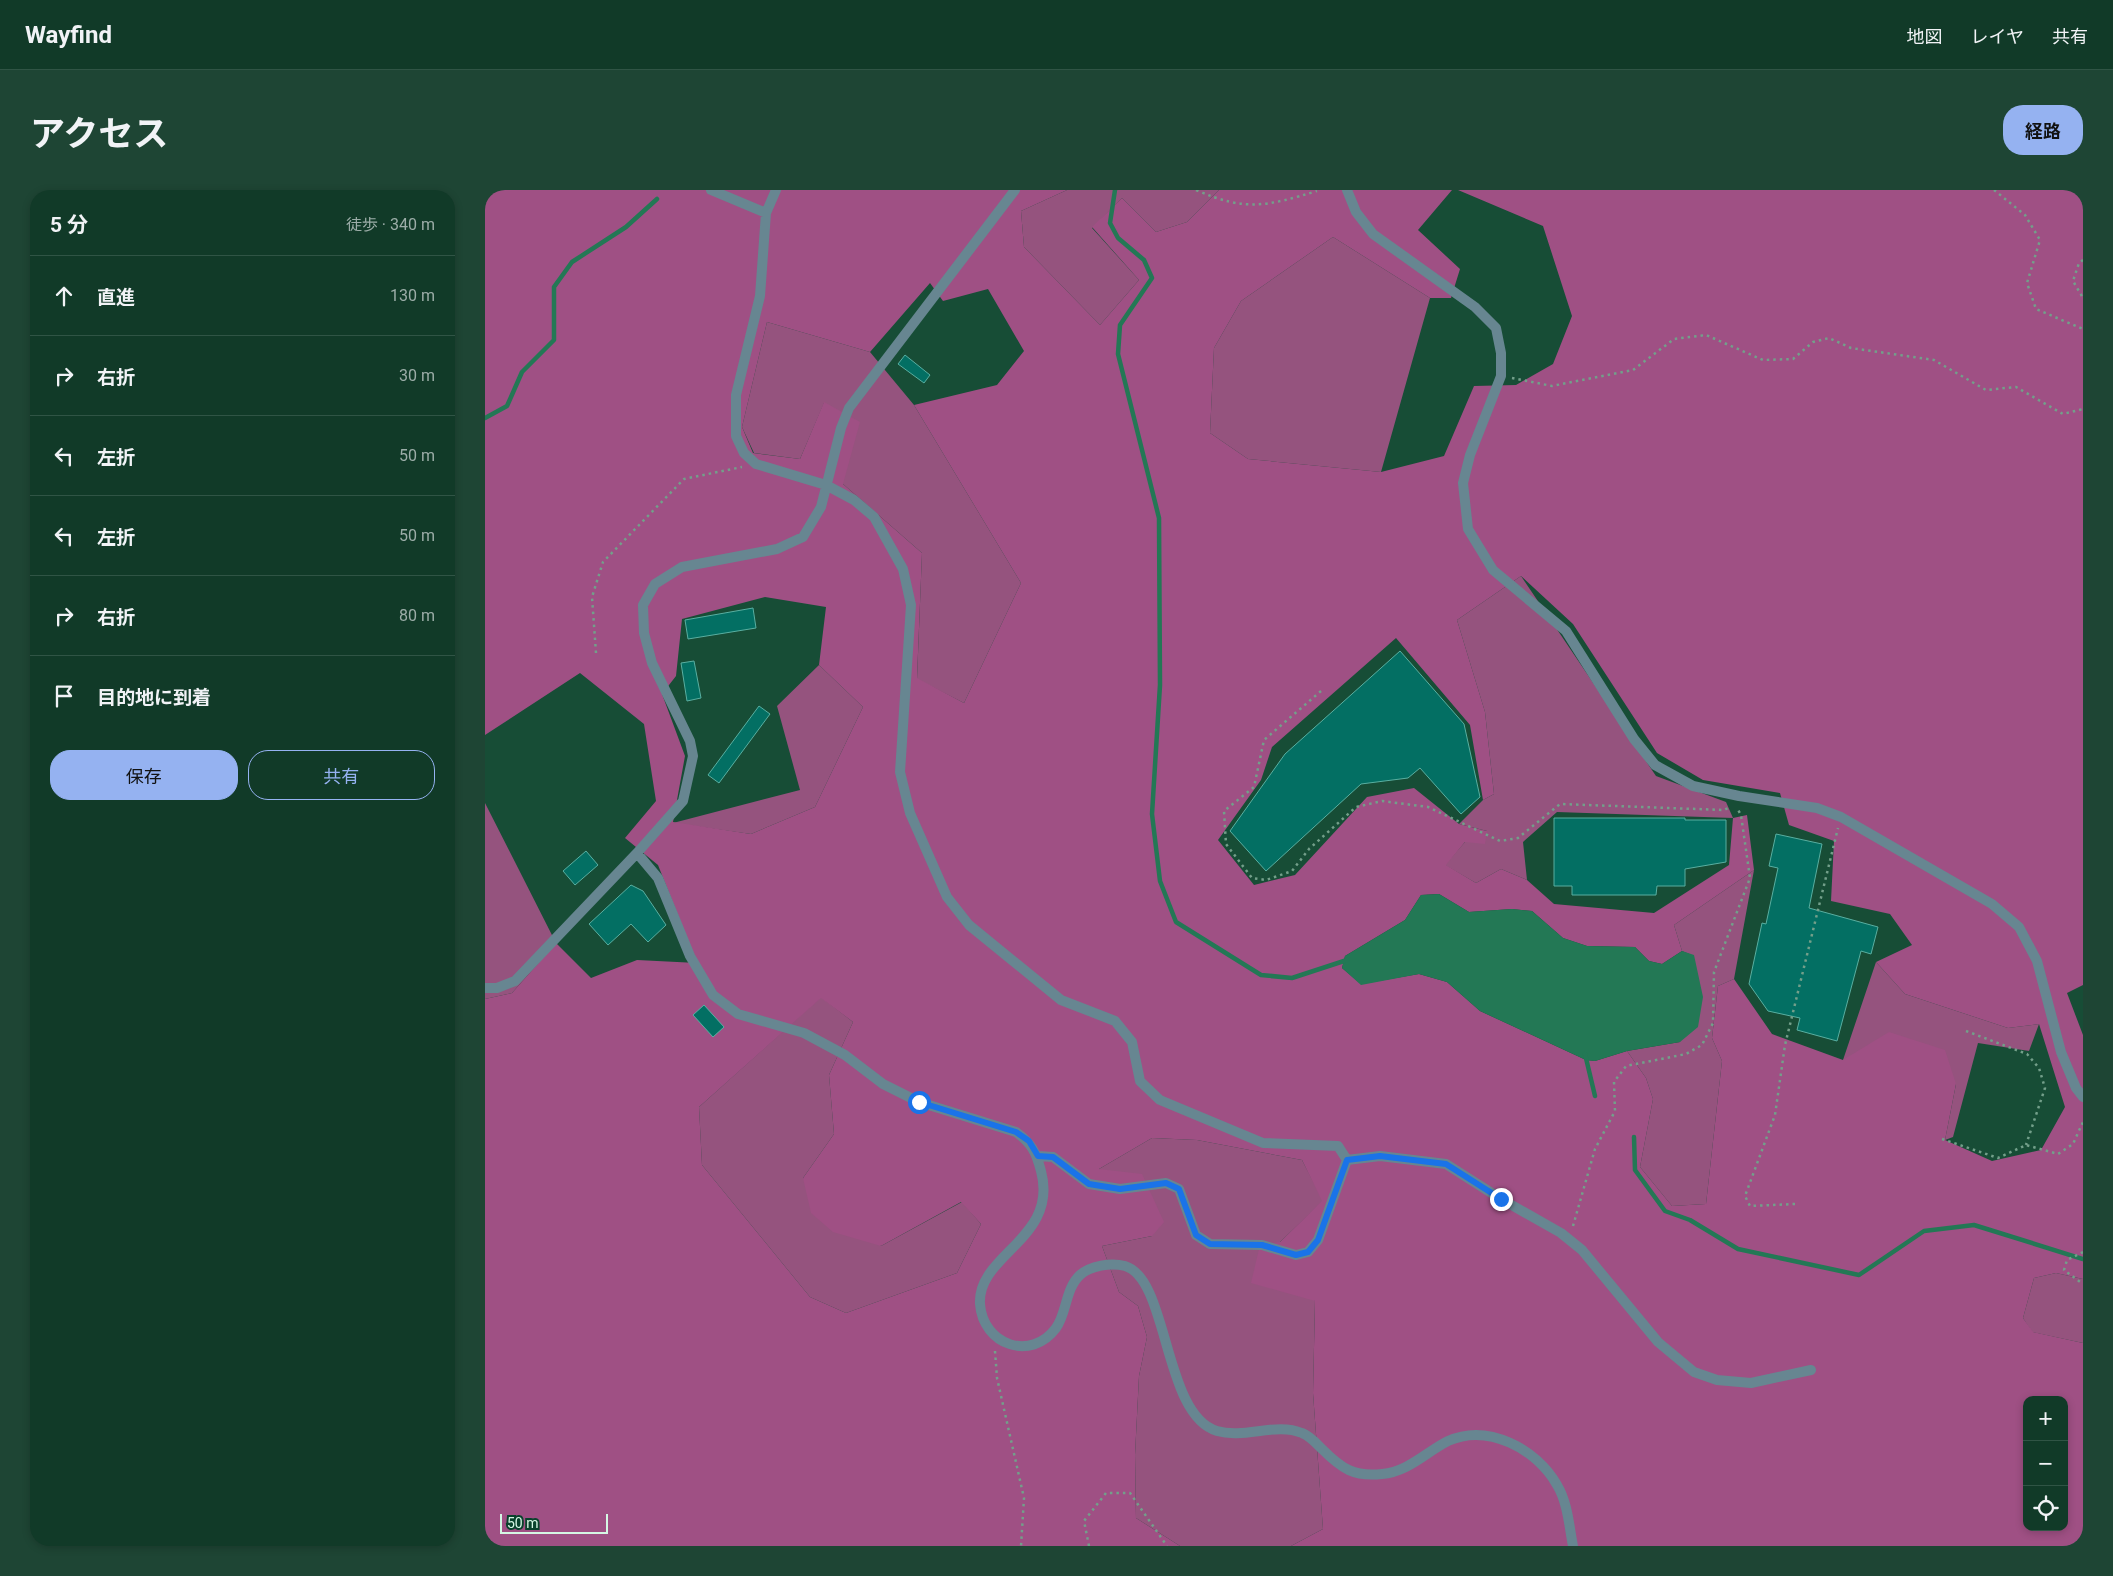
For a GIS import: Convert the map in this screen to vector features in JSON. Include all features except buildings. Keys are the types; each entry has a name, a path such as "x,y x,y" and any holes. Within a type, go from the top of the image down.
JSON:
{"street":[{"path":"711,190 766,212"},
{"path":"776,190 766,212 760,296 736,395 736,436 744,453 756,464 826,485 855,500 875,517 903,569 911,605 900,772 910,813 947,898 969,925 1061,1000 1115,1021 1132,1042 1140,1081 1160,1100 1263,1143 1338,1146 1347,1160"},
{"path":"485,988 497,988 515,981 637,853 683,801 693,756 690,741 652,663 644,632 643,605 655,584 682,567 777,549 803,537 821,507 841,428 849,408 1015,190"},
{"path":"1347,190 1355,212 1373,234 1475,307 1496,328 1501,353 1501,376 1470,455 1463,484 1468,529 1493,570 1566,631 1634,739 1655,764 1693,786 1739,796 1817,808 1841,816 1992,904 2019,928 2037,961 2061,1052 2076,1088 2083,1097"},
{"path":"637,853 658,878 690,956 713,995 738,1014 804,1033 845,1055 883,1084 919,1102 1016,1132 1029,1141 1038,1156 1043,1177 1042,1205 1029,1231 990,1272 982,1288 980,1304 985,1322 995,1337 1008,1345 1027,1346 1044,1340 1057,1327 1070,1289 1079,1276 1091,1269 1109,1264 1126,1266 1138,1274 1150,1291 1175,1372 1191,1408 1201,1422 1215,1430 1234,1434 1282,1430 1299,1432 1311,1438 1339,1466 1355,1474 1384,1474 1403,1469 1452,1440 1480,1435 1506,1440 1524,1450 1542,1465 1557,1484 1566,1505 1573,1546"},
{"path":"1038,1156 1053,1157 1089,1184 1120,1189 1166,1183 1179,1189 1196,1235 1210,1244 1262,1245 1296,1255 1308,1252 1318,1240 1347,1160"},
{"path":"1347,1160 1380,1156 1446,1164 1501,1199 1561,1233 1582,1250 1658,1342 1694,1372 1717,1380 1751,1383 1811,1370"}],"path":[{"path":"1196,190 1220,201 1251,205 1276,204 1322,190"},
{"path":"1994,190 2025,215 2040,240 2027,283 2036,309 2083,329"},
{"path":"2083,260 2079,262 2073,281 2083,298"},
{"path":"1501,376 1552,386 1633,370 1674,339 1706,335 1763,360 1793,359 1813,342 1829,338 1851,348 1934,360 1986,390 2016,387 2063,414 2083,409"},
{"path":"596,653 592,597 603,562 684,479 756,464"},
{"path":"1321,691 1263,740 1254,788 1224,812 1226,844 1252,878 1266,880 1292,871 1309,849 1356,807 1382,800 1428,807 1500,841 1518,838 1560,804 1724,810 1735,805 1741,815 1750,878 1714,972 1713,1023 1702,1045 1686,1054 1626,1066 1614,1082 1615,1111 1595,1149 1572,1224 1582,1250"},
{"path":"1795,1204 1749,1206 1745,1196 1775,1115 1785,1045 1841,816"},
{"path":"1966,1031 2027,1054 2039,1068 2045,1088 2026,1145"},
{"path":"1942,1139 1998,1158 2026,1145 2058,1154 2073,1144 2083,1122"},
{"path":"2083,1252 2067,1260 2064,1270 2083,1284"},
{"path":"995,1337 997,1378 1024,1498 1021,1546"},
{"path":"1089,1546 1085,1521 1090,1514 1106,1493 1129,1493 1167,1546"}],"shaded area":[{"path":"485,190 1067,190 1021,211 1024,247 1100,325 1139,280 1092,227 1122,198 1156,232 1187,222 1219,190 1452,190 1418,230 1460,269 1451,298 1430,298 1333,237 1241,301 1214,348 1210,433 1248,459 1381,472 1444,456 1474,386 1516,385 1553,364 1572,316 1543,226 1458,190 2083,190 2083,985 2067,993 2083,1035 2083,1279 2056,1273 2034,1278 2023,1318 2033,1332 2083,1343 2083,1546 1291,1546 1323,1529 1313,1393 1315,1301 1251,1283 1260,1245 1280,1242 1322,1201 1302,1160 1197,1140 1152,1138 1099,1169 1142,1174 1164,1222 1152,1236 1102,1246 1119,1292 1138,1306 1147,1337 1139,1376 1135,1455 1136,1518 1180,1546 485,1546 485,999 512,993 556,943 591,978 637,960 697,963 658,865 625,838 656,801 644,724 580,673 485,735","holes":["930,283 943,301 988,289 1024,351 997,385 914,405 1021,583 964,703 917,678 922,553 843,484 860,422 824,402 800,459 753,453 742,427 767,322 870,352","1521,576 1573,624 1657,753 1703,780 1780,793 1789,825 1834,841 1831,901 1890,914 1912,945 1876,962 1905,994 2008,1028 2039,1024 2065,1107 2041,1150 1992,1161 1945,1140 1956,1084 1945,1050 1889,1032 1843,1060 1772,1034 1734,979 1718,986 1712,1038 1722,1061 1706,1204 1672,1206 1640,1167 1653,1099 1646,1078 1627,1051 1595,1061 1586,1060 1480,1011 1447,982 1419,974 1361,984 1342,968 1345,956 1405,920 1421,895 1439,894 1469,912 1512,909 1532,911 1563,938 1587,946 1635,947 1649,961 1662,964 1682,951 1674,925 1754,870 1747,815 1733,818 1729,865 1654,913 1554,904 1527,880 1501,869 1476,883 1446,865 1465,842 1485,844 1487,831 1459,824 1414,788 1367,797 1295,875 1254,885 1218,840 1261,780 1272,747 1396,638 1470,725 1483,800 1494,794 1485,712 1457,620","765,597 826,607 819,665 863,707 815,807 751,834 673,822 685,756 662,694 676,676 682,619","821,998 853,1022 829,1075 834,1134 803,1178 811,1213 833,1232 881,1246 961,1202 981,1224 957,1273 846,1313 810,1297 702,1165 699,1107"]},
{"path":"1067,190 1219,190 1187,222 1156,232 1122,198 1092,228 1139,280 1100,325 1024,247 1021,211"},
{"path":"1333,237 1430,298 1381,472 1248,459 1210,433 1214,348 1241,301"},
{"path":"767,322 870,352 914,405 1021,583 964,703 917,679 922,553 843,484 824,403 800,459 754,453 742,427"},
{"path":"1521,576 1656,776 1726,802 1733,818 1557,812 1523,842 1527,880 1501,869 1476,883 1445,865 1465,842 1487,831 1459,824 1483,800 1494,794 1485,712 1457,620"},
{"path":"819,665 863,707 815,807 751,834 673,823 800,790 777,706"},
{"path":"485,803 556,943 512,993 485,999"},
{"path":"1754,870 1734,979 1718,986 1712,1038 1722,1061 1706,1204 1672,1206 1640,1167 1653,1099 1646,1078 1627,1051 1680,1042 1694,956 1682,951 1674,925"},
{"path":"1439,894 1469,912 1512,909 1532,911 1563,938 1587,946 1635,947 1649,961 1662,964 1682,951 1694,955 1703,997 1698,1027 1680,1042 1627,1051 1595,1061 1586,1060 1480,1011 1447,982 1419,974 1361,985 1342,968 1345,956 1405,920 1421,895"},
{"path":"1876,962 1905,994 2008,1028 2039,1024 2029,1051 1978,1043 1953,1137 1945,1140 1956,1084 1843,1060"},
{"path":"821,997 853,1022 829,1075 834,1134 803,1178 881,1246 962,1202 981,1224 957,1273 846,1313 810,1297 702,1165 699,1107"},
{"path":"1152,1138 1197,1140 1302,1160 1323,1201 1280,1242 1315,1301 1313,1393 1323,1529 1291,1546 1180,1546 1136,1518 1135,1455 1139,1376 1147,1337 1138,1306 1119,1292 1102,1246 1152,1236 1099,1169"},
{"path":"2056,1273 2083,1279 2083,1343 2032,1332 2023,1318 2034,1278"}],"waterway":[{"path":"1115,190 1110,223 1118,238 1144,260 1152,278 1120,325 1118,354 1159,518 1160,685 1152,814 1160,881 1176,922 1261,975 1292,978 1347,960"},
{"path":"485,418 507,406 522,372 554,340 554,287 572,262 626,227 657,199"},
{"path":"1585,1054 1595,1096"},
{"path":"1634,1137 1635,1170 1665,1211 1690,1220 1738,1249 1859,1275 1924,1231 1974,1225 2083,1259"}],"route":[{"path":"919,1102 1016,1132 1029,1141 1038,1156 1053,1157 1089,1184 1120,1189 1166,1183 1179,1189 1196,1235 1210,1244 1262,1245 1296,1255 1308,1252 1318,1240 1347,1160 1380,1156 1446,1164 1501,1199"}]}
